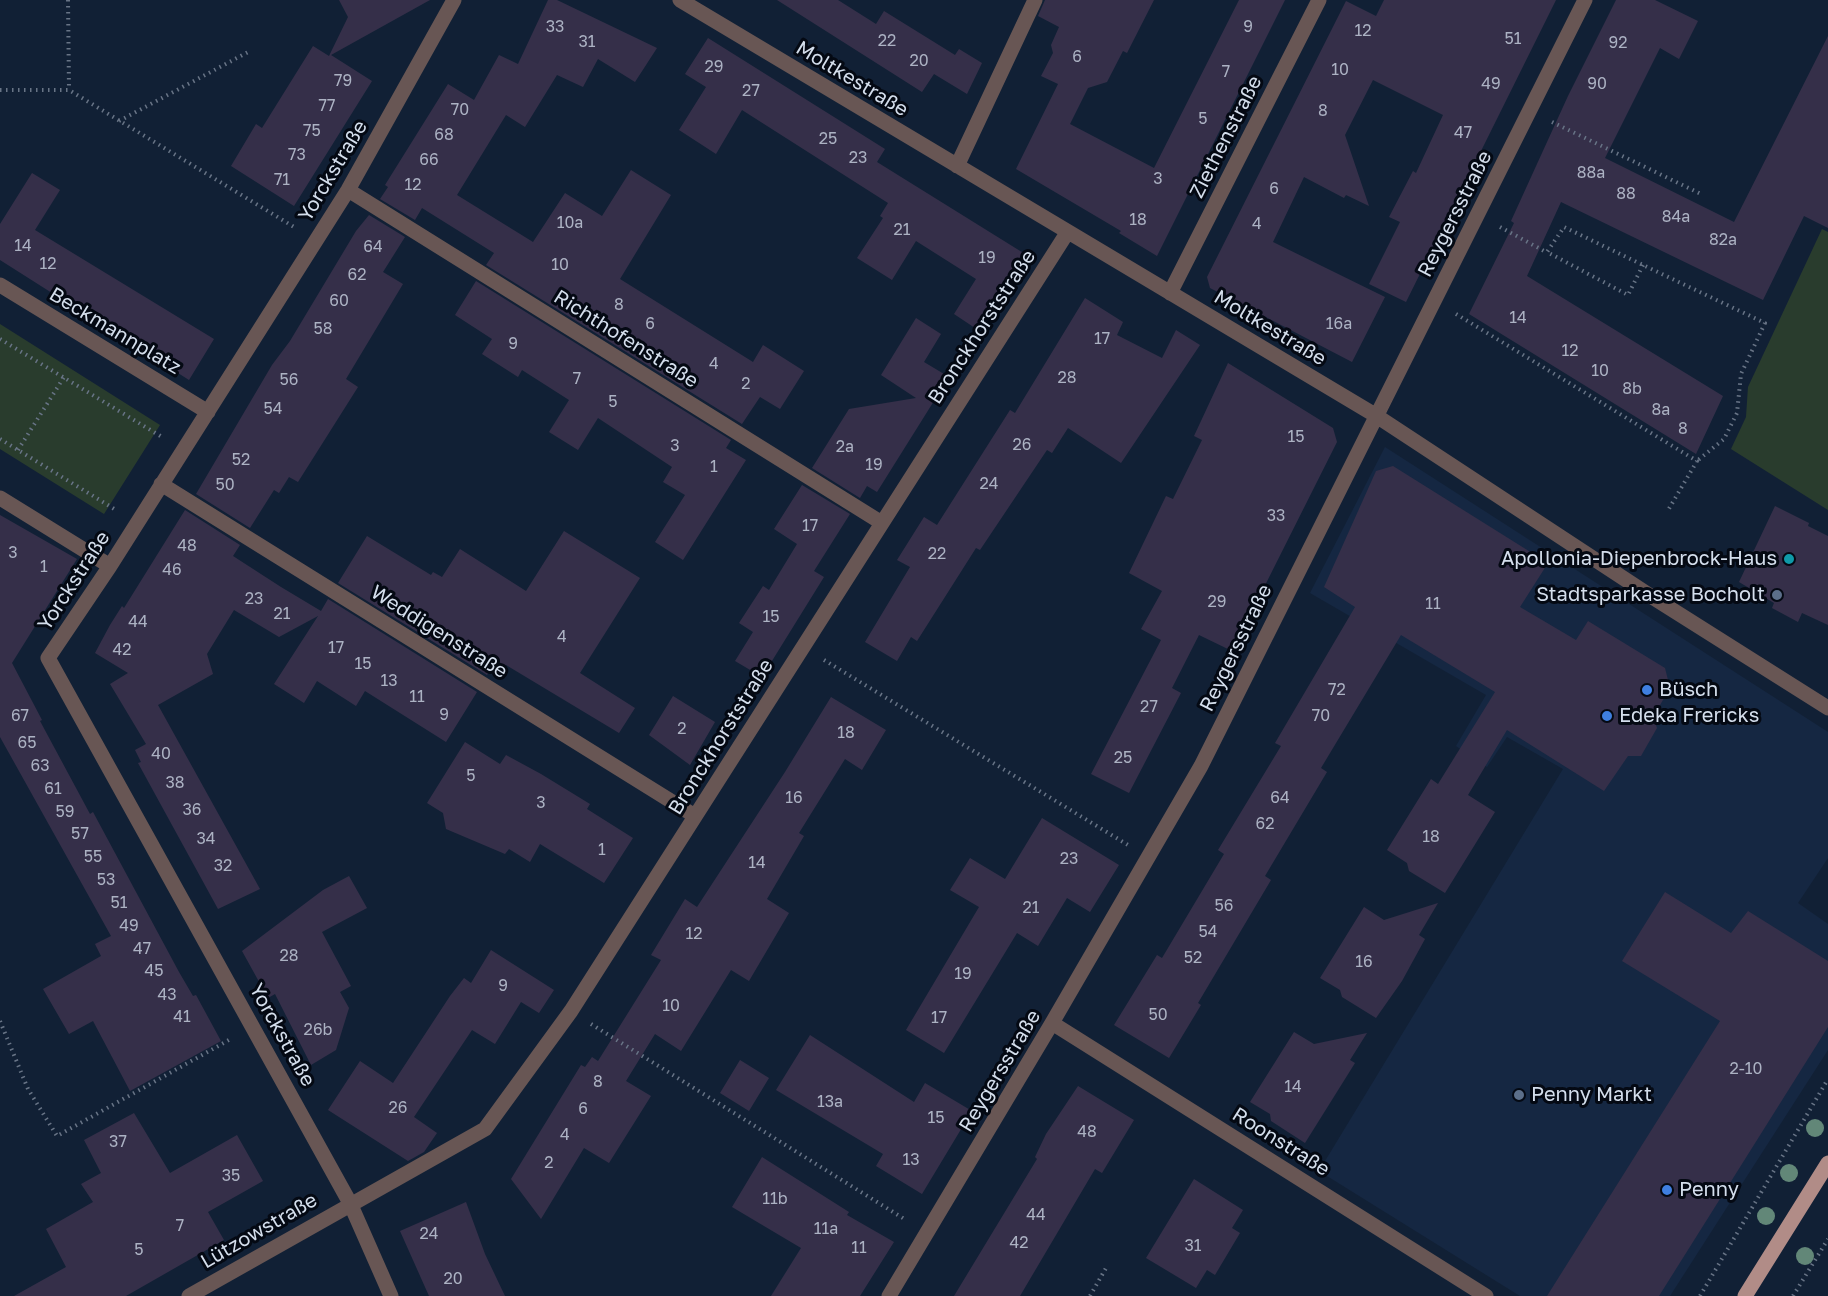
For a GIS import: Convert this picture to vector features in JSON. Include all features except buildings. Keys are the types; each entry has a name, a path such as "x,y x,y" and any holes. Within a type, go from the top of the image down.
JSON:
{"main road":[{"path":"1744,1296 1828,1163"}],"street":[{"name":"Yorckstraße","path":"391,1296 350,1203 254,1026 48,658 137,524 348,190 454,0"},
{"name":"Moltkestraße","path":"680,0 1375,416 1677,613 1828,708"},
{"path":"957,166 1035,0"},
{"name":"Ziethenstraße","path":"1170,293 1319,0"},
{"name":"Reygersstraße","path":"889,1296 1052,1023 1206,755 1585,0"},
{"name":"Richthofenstraße","path":"348,190 882,523"},
{"name":"Bronckhorststraße","path":"350,1203 485,1130 571,1011 1067,233"},
{"name":"Beckmannplatz","path":"0,285 208,412"},
{"name":"Weddigenstraße","path":"161,484 695,816"},
{"path":"0,498 110,566"},
{"name":"Roonstraße","path":"1052,1023 1486,1296"},
{"name":"Lützowstraße","path":"189,1296 350,1203"}],"path":[{"path":"68,0 69,90"},
{"path":"118,122 250,51"},
{"path":"0,90 69,90 118,122 315,240"},
{"path":"1530,111 1701,194"},
{"path":"1479,215 1628,295 1643,264"},
{"path":"1547,252 1564,227 1765,323 1741,374 1737,413 1729,430 1724,439 1697,461 1667,512"},
{"path":"1435,301 1697,461"},
{"path":"0,339 183,450"},
{"path":"18,450 64,377"},
{"path":"0,439 137,524"},
{"path":"803,647 1149,857"},
{"path":"571,1011 927,1233"},
{"path":"0,1021 28,1089 57,1136 254,1026"},
{"path":"1700,1296 1828,1079"},
{"path":"1792,1296 1828,1239"},
{"path":"1090,1296 1107,1268"}],"shaded area":[{"path":"1385,447 1828,732 1828,858 1798,903 1828,924 1828,1050 1670,1296 1520,1296 1319,1171 1563,769 1507,737 1487,767 1456,746 1486,695 1310,593"}],"green space":[{"path":"1822,229 1828,232 1828,510 1731,449 1746,417 1748,387"},
{"path":"0,324 160,425 104,514 0,449"}],"place":[{"name":"Apollonia-Diepenbrock-Haus","path":"1789,559"},
{"name":"Stadtsparkasse Bocholt","path":"1777,595"},
{"name":"Büsch","path":"1647,690"},
{"name":"Edeka Frericks","path":"1607,716"},
{"name":"Penny Markt","path":"1519,1095"},
{"name":"Penny","path":"1667,1190"}]}
